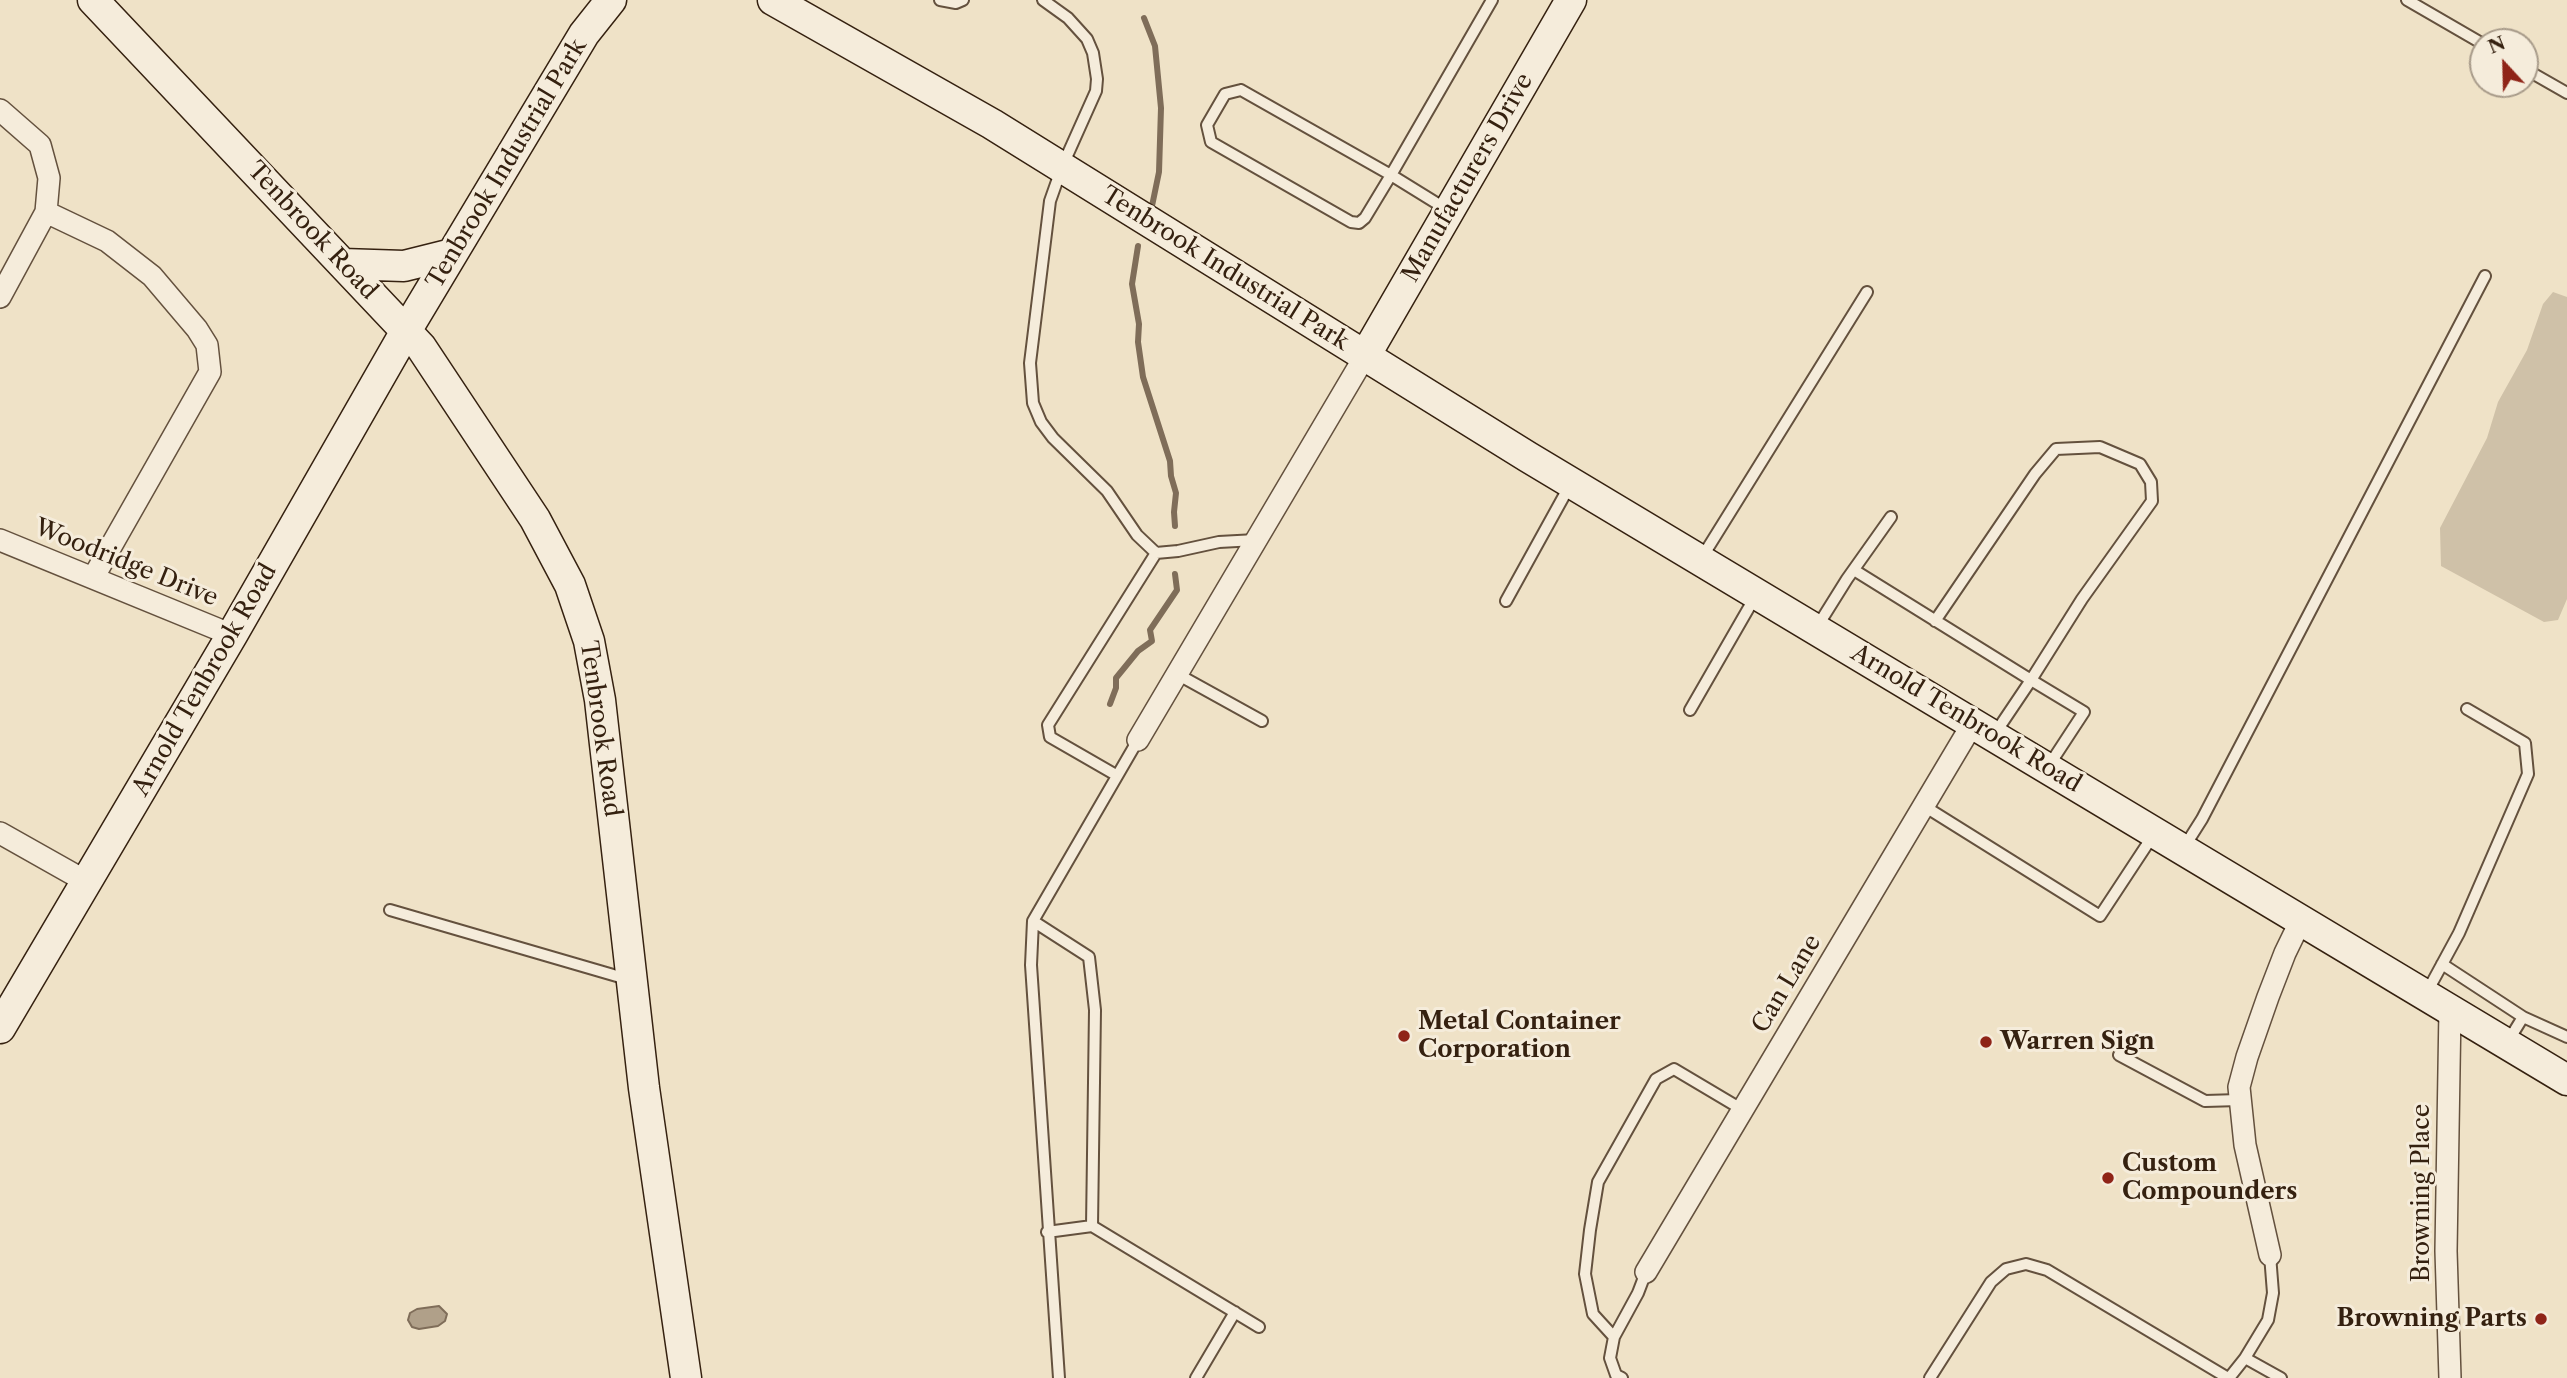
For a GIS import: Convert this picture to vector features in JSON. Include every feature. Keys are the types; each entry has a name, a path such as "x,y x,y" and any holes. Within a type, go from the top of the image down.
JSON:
{"street":[{"name":"Tenbrook Road","path":"93,0 421,347 554,551 583,622 600,700 630,979 686,1378"},
{"name":"Tenbrook Industrial Park","path":"406,331 584,34 611,0"},
{"name":"Tenbrook Industrial Park","path":"773,0 910,76 1062,167 1365,356 1138,740"},
{"name":"Manufacturers Drive","path":"1365,356 1571,0"},
{"path":"0,110 40,145 49,178 46,212 0,297"},
{"path":"46,212 107,241 152,276 197,329 207,345 210,372 93,578"},
{"path":"343,264 404,266 452,254"},
{"name":"Arnold Tenbrook Road","path":"0,1028 232,635 406,331"},
{"name":"Arnold Tenbrook Road","path":"1365,356 2567,1080"},
{"path":"374,387 393,376 411,371 428,375 448,385"},
{"name":"Woodridge Drive","path":"0,540 232,635"},
{"name":"Can Lane","path":"1646,1272 1924,806 1984,729"},
{"path":"0,833 87,882"},
{"path":"2270,1255 2245,1145 2239,1087 2246,1057 2285,953 2301,920"},
{"name":"Browning Place","path":"2438,1002 2450,1378"}],"lane":[{"path":"940,0 956,3 963,0"},
{"path":"1043,0 1078,28 1087,39 1096,68 1096,91 1050,201 1032,349 1030,383 1033,403 1041,422 1053,438 1107,492 1137,535 1156,552 1178,551 1219,542 1256,540"},
{"path":"1449,211 1391,175 1241,90 1225,94 1207,125 1211,142 1351,222 1359,223 1366,218 1391,175 1492,0"},
{"path":"2407,0 2469,36"},
{"path":"2539,77 2567,93"},
{"path":"2183,849 2202,819 2485,276"},
{"path":"1701,559 1867,292"},
{"path":"1935,621 2035,474 2056,449 2100,447 2140,464 2151,482 2152,501 2082,599 2031,680 1984,729"},
{"path":"1506,601 1572,483"},
{"path":"1815,629 1891,517"},
{"path":"1116,775 1050,737 1048,725 1156,552"},
{"path":"1854,570 2084,712 2048,767"},
{"path":"1690,710 1757,594"},
{"path":"1177,674 1262,721"},
{"path":"2438,1002 2442,964 2459,933 2528,774 2525,743 2467,709"},
{"path":"1059,1378 1031,965 1033,920 1138,740"},
{"path":"1924,806 2100,916 2155,832"},
{"path":"390,910 630,979"},
{"path":"1033,920 1089,957 1095,1010 1092,1226"},
{"path":"2442,964 2523,1017 2567,1037"},
{"path":"2507,1044 2523,1017"},
{"path":"2119,1055 2205,1101 2239,1100"},
{"path":"1614,1337 1593,1314 1585,1274 1592,1218 1598,1182 1656,1079 1674,1069 1743,1110"},
{"path":"1047,1232 1092,1226 1259,1327"},
{"path":"1930,1378 1991,1282 2007,1269 2026,1264 2047,1270 2229,1378 2269,1320 2273,1293 2270,1255"},
{"path":"1622,1378 1616,1375 1609,1358 1614,1337 1646,1272"},
{"path":"1196,1378 1235,1312"},
{"path":"2245,1358 2281,1378"}],"shaded area":[{"path":"2553,292 2567,297 2567,599 2558,620 2544,622 2441,566 2440,528 2487,438 2498,402 2527,350 2543,304"},
{"path":"439,1306 447,1314 445,1321 438,1326 419,1329 412,1327 408,1320 410,1313 417,1309"}],"waterway":[{"path":"1144,18 1155,46 1161,108 1159,172 1152,206"},
{"path":"1138,246 1132,284 1139,324 1138,342 1143,377 1170,461 1176,493 1175,526"},
{"path":"1110,704 1116,688 1116,678 1138,651 1152,641 1150,630 1177,590 1175,574"}],"place":[{"name":"Metal Container Corporation","path":"1404,1036"},
{"name":"Warren Sign","path":"1986,1042"},
{"name":"Custom Compounders","path":"2108,1178"},
{"name":"Browning Parts","path":"2541,1319"}]}
